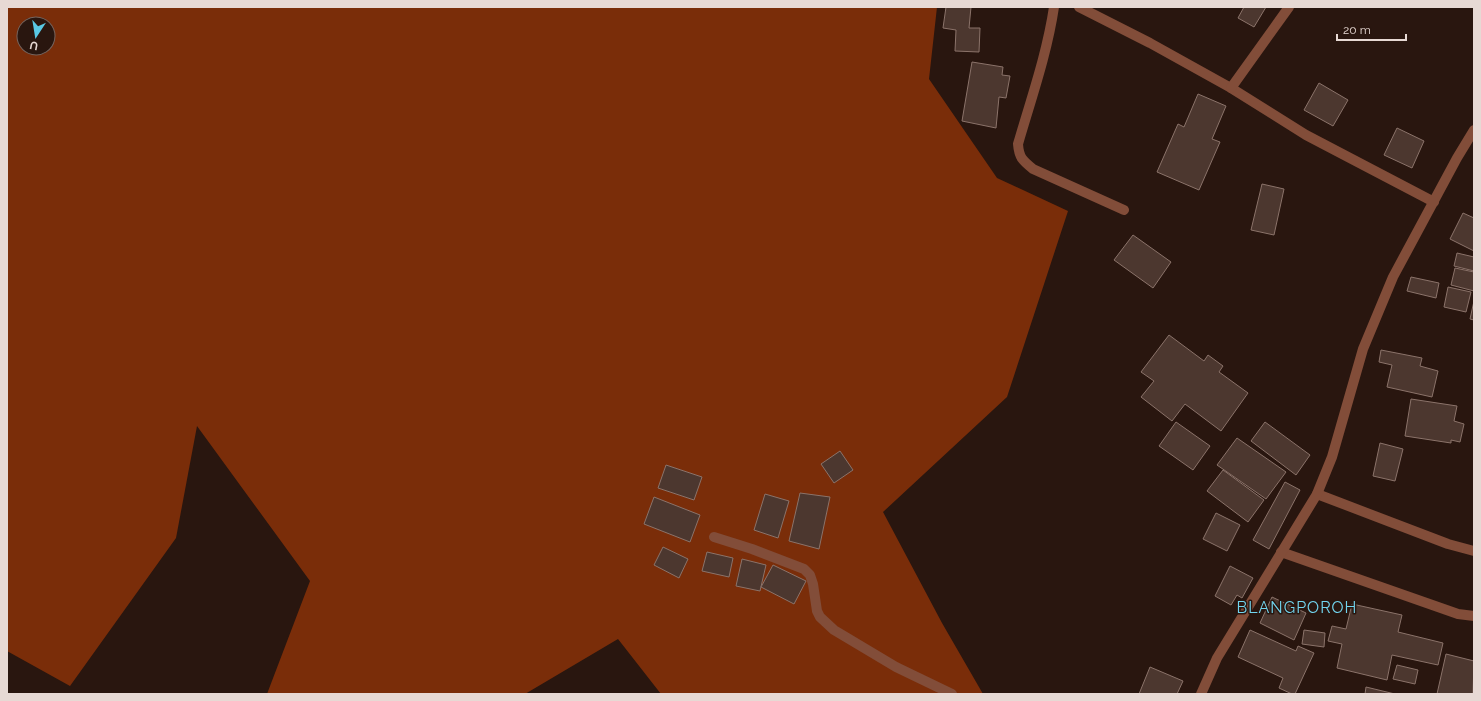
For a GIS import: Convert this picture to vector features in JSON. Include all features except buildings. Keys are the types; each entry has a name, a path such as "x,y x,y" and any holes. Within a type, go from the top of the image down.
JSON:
{"street":[{"path":"1054,7 1050,33 1038,79 1018,144 1019,154 1023,162 1033,169 1124,210"},
{"path":"1079,7 1150,43 1231,88 1306,135 1434,202"},
{"path":"1231,88 1289,7"},
{"path":"1201,694 1217,658 1318,494 1332,457 1363,349 1393,277 1457,158 1474,130"},
{"path":"1318,494 1448,544 1474,551"},
{"path":"714,537 752,549 804,569 812,579 817,611 820,617 834,630 896,667 952,694"},
{"path":"1281,552 1458,614 1474,616"}],"shaded area":[{"path":"7,7 937,7 929,79 997,178 1068,211 1007,397 883,512 942,623 983,694 661,694 618,639 525,694 267,694 310,581 197,426 176,538 70,686 7,651"}],"district":[{"name":"BLANGPOROH","path":"1297,607"}]}
